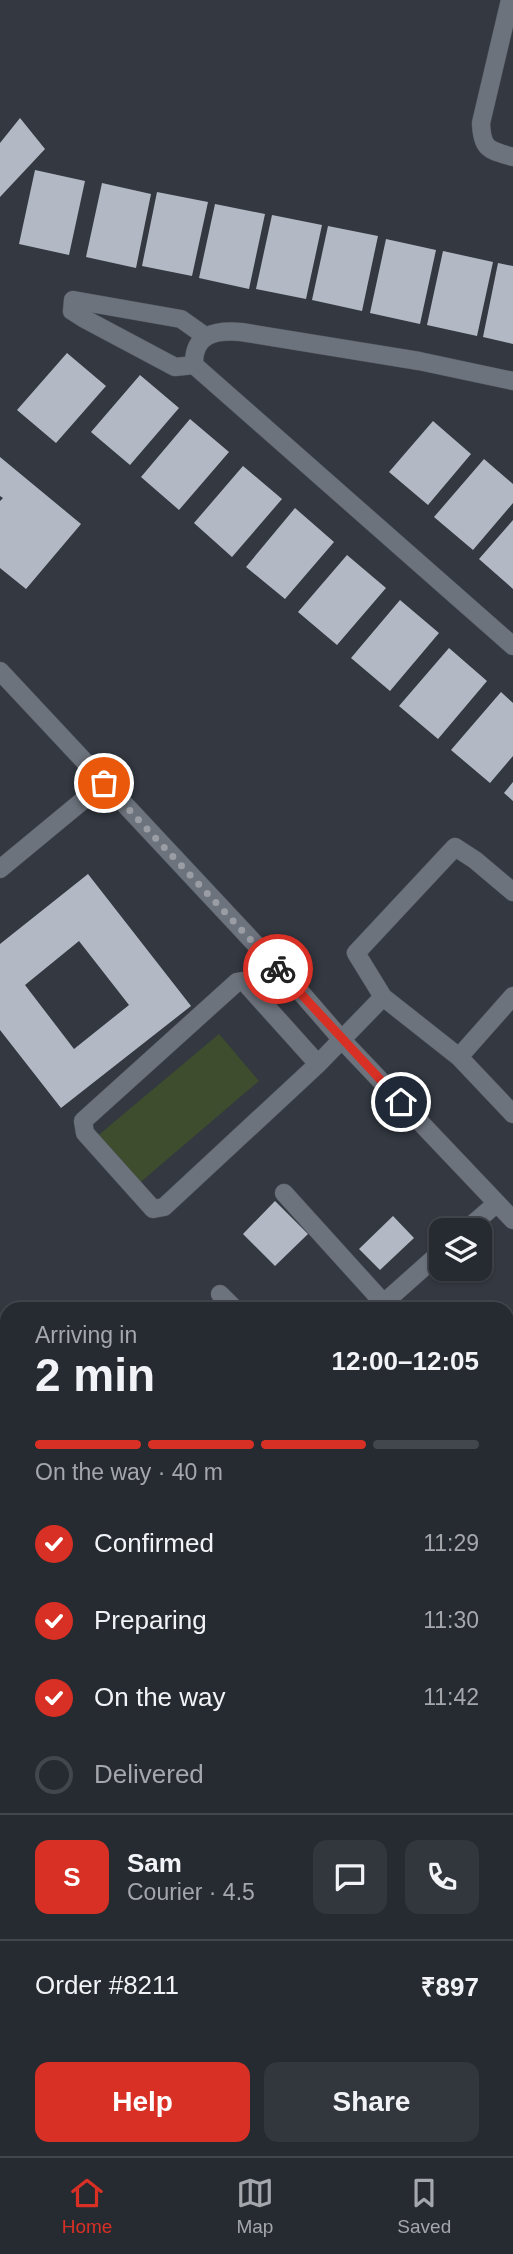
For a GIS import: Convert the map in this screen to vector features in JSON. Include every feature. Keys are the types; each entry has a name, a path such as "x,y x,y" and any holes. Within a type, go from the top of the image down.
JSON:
{"street":[{"path":"510,0 481,123 482,140 491,151 513,157"},
{"path":"205,336 181,319 73,300 72,311 83,318 175,367 194,365 513,646"},
{"path":"194,365 194,352 205,336 222,331 320,343 513,381"},
{"path":"0,671 513,1220"},
{"path":"0,869 104,783"},
{"path":"513,892 455,847 356,953 383,997 459,1057 513,1114"},
{"path":"318,1064 247,985 243,981 237,982 83,1121 85,1133 153,1209 164,1207 343,1041 383,997"},
{"path":"459,1057 513,996"},
{"path":"284,1193 379,1302"},
{"path":"480,1218 497,1203"},
{"path":"388,1302 429,1263"},
{"path":"220,1294 228,1302"}],"green space":[{"path":"219,1034 259,1081 136,1186 95,1138"}],"building":[{"path":"20,118 45,149 0,197 0,143"},
{"path":"35,170 85,181 69,255 19,244"},
{"path":"102,183 151,194 136,268 86,257"},
{"path":"157,192 208,202 192,276 142,266"},
{"path":"215,204 265,214 249,289 199,278"},
{"path":"272,215 322,225 306,299 256,289"},
{"path":"328,226 378,236 362,311 312,300"},
{"path":"386,239 436,250 420,324 370,313"},
{"path":"443,251 493,262 477,336 427,325"},
{"path":"498,263 513,266 513,344 483,337"},
{"path":"67,353 106,386 56,443 17,410"},
{"path":"140,375 179,408 130,465 91,432"},
{"path":"190,419 229,452 179,510 141,477"},
{"path":"433,421 471,454 428,505 389,472"},
{"path":"0,457 81,524 26,589 0,568 0,501 3,498 0,496"},
{"path":"484,459 513,484 513,503 473,550 434,517"},
{"path":"243,466 282,499 232,557 194,523"},
{"path":"295,508 334,542 285,599 246,567"},
{"path":"513,520 513,589 479,559"},
{"path":"347,555 386,588 337,645 298,612"},
{"path":"400,600 439,633 390,691 351,658"},
{"path":"449,648 487,681 438,739 399,706"},
{"path":"501,692 513,703 513,756 490,783 451,750"},
{"path":"513,782 513,801 504,793"},
{"path":"88,874 191,1006 61,1108 0,1030 0,944","holes":["79,941 129,1005 74,1049 25,985"]},
{"path":"275,1201 308,1234 275,1266 243,1234"},
{"path":"393,1216 414,1238 380,1270 359,1249"}],"way so far":[{"path":"104,783 278,969"}],"route":[{"path":"278,969 401,1102"}]}
